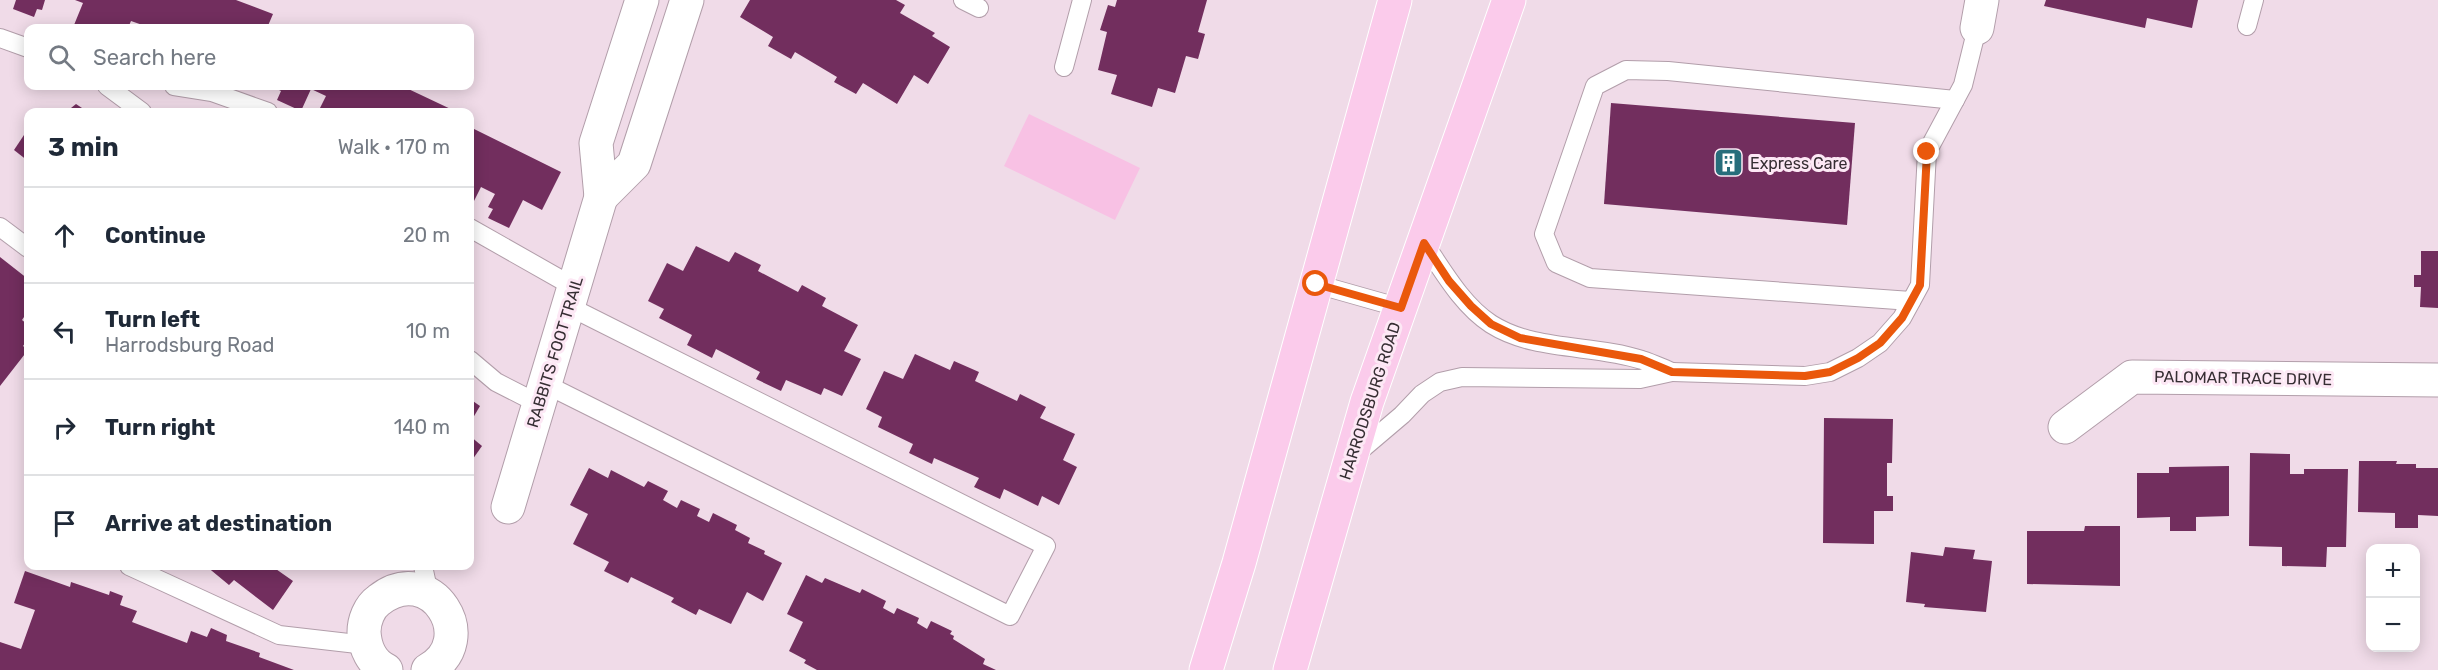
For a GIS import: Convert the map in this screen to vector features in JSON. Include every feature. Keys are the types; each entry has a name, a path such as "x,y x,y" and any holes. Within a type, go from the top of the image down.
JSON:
{"main road":[{"path":"1206,670 1239,563 1395,0"},
{"name":"HARRODSBURG ROAD","path":"1290,670 1367,402 1509,0"}],"street":[{"name":"RABBITS FOOT TRAIL","path":"508,507 601,197 596,143 642,0"},
{"name":"RABBITS FOOT TRAIL","path":"601,197 634,164 687,0"},
{"name":"PALOMAR TRACE DRIVE","path":"2065,427 2132,377 2438,380"},
{"path":"386,670 372,657 366,645 364,631 367,615 375,603 386,594 400,589 415,589 426,580 448,615 451,629 450,643 444,657 428,670"}],"lane":[{"path":"1064,67 1082,0"},
{"path":"2247,26 2254,0"},
{"path":"1350,460 1402,415 1422,394 1440,382 1462,377 1640,379 1672,372 1805,376 1830,372 1858,358 1880,343 1902,318 1920,285 1927,152 1963,85 1980,14"},
{"path":"0,38 24,47"},
{"path":"1911,301 1590,278 1556,263 1544,234 1595,86 1626,70 1668,71 1955,100"},
{"path":"112,90 137,108"},
{"path":"199,90 212,92 257,108"},
{"path":"0,227 24,245"},
{"path":"474,231 571,296 1046,546 1010,616 542,394 496,382 474,363"},
{"path":"1424,243 1449,281 1491,324 1520,338 1641,359 1672,372"},
{"path":"1316,284 1401,308"},
{"path":"138,570 279,635 366,645"}],"shaded area":[{"path":"1029,114 1140,168 1115,220 1004,166"}],"building":[{"path":"16,0 45,0 42,10 37,9 34,17 13,9"},
{"path":"75,0 236,0 273,14 269,24 140,24 131,21 130,24 74,24 83,3"},
{"path":"750,0 896,0 905,5 900,13 935,33 932,36 950,47 928,84 914,75 897,104 863,83 856,94 834,82 837,77 795,52 791,59 768,46 773,37 740,17"},
{"path":"1117,0 1207,0 1198,32 1205,34 1198,59 1186,56 1175,93 1158,88 1152,107 1111,94 1117,75 1098,70 1107,32 1100,30 1108,5 1115,7"},
{"path":"2046,0 2198,0 2192,28 2147,18 2145,28 2044,6"},
{"path":"279,90 311,90 302,108 294,108 277,100 281,91"},
{"path":"313,90 410,90 449,108 320,108 326,96"},
{"name":"Express Care","path":"1611,103 1855,123 1847,225 1604,204"},
{"path":"474,129 561,172 542,210 523,200 509,228 488,218 493,209 488,207 495,194 481,187 474,201"},
{"path":"24,135 24,158 14,150"},
{"path":"696,246 729,262 735,252 761,265 758,271 798,292 802,285 826,298 822,306 858,325 844,351 861,359 842,396 824,388 821,395 786,380 781,391 756,379 760,372 716,349 712,358 687,345 692,335 659,318 664,309 648,301 667,263 683,271"},
{"path":"2421,251 2438,251 2438,308 2420,307 2421,287 2414,287 2414,275 2421,275"},
{"path":"0,257 24,276 24,317 22,320 24,322 24,355 0,386"},
{"path":"915,354 950,370 954,361 979,372 975,381 1017,401 1020,394 1046,407 1040,418 1075,434 1063,460 1077,467 1059,505 1042,496 1038,506 1004,489 1000,499 974,487 979,478 934,458 932,464 909,453 913,444 878,427 882,417 866,409 884,371 903,379"},
{"path":"474,402 480,406 474,416"},
{"path":"1824,418 1893,419 1892,463 1887,463 1887,496 1893,496 1893,511 1874,511 1874,544 1823,543"},
{"path":"474,439 482,446 474,457"},
{"path":"2250,453 2290,454 2290,474 2304,474 2304,469 2348,469 2346,547 2327,547 2326,567 2282,566 2282,547 2249,546"},
{"path":"2359,461 2397,461 2396,464 2416,464 2416,468 2438,468 2438,516 2418,515 2418,528 2395,528 2395,513 2358,512"},
{"path":"2229,466 2229,516 2196,517 2196,531 2170,531 2170,517 2137,518 2137,473 2169,473 2169,467"},
{"path":"589,468 608,478 611,470 644,487 648,481 668,491 663,500 677,508 681,500 700,509 697,516 709,522 713,513 737,525 735,530 750,538 748,543 782,563 763,601 747,592 731,624 699,609 696,615 671,602 674,598 631,577 628,583 604,571 609,562 573,544 588,514 570,505"},
{"path":"2085,526 2120,526 2120,586 2027,584 2027,531 2084,531"},
{"path":"1945,547 1975,550 1973,559 1992,561 1986,612 1924,607 1925,604 1906,602 1911,552 1943,556"},
{"path":"211,570 277,570 293,581 273,610 234,580 229,585"},
{"path":"25,571 70,587 71,582 109,595 110,591 123,596 120,605 137,611 132,622 187,643 191,631 207,637 211,628 227,635 226,641 260,653 259,657 294,670 0,670 0,642 21,649 35,610 14,603"},
{"path":"806,575 822,583 825,578 860,593 862,589 886,601 883,608 894,614 897,608 919,618 917,623 927,629 931,621 952,631 950,634 954,636 953,639 985,659 983,664 996,670 817,670 804,663 806,660 789,651 803,622 787,614"}],"place":[{"name":"Express Care","path":"1729,163"}],"route":[{"path":"1316,284 1401,308 1424,243 1449,281 1471,306 1491,324 1520,338 1641,359 1672,372 1805,376 1830,372 1858,358 1880,343 1902,318 1920,285 1927,152"}]}
